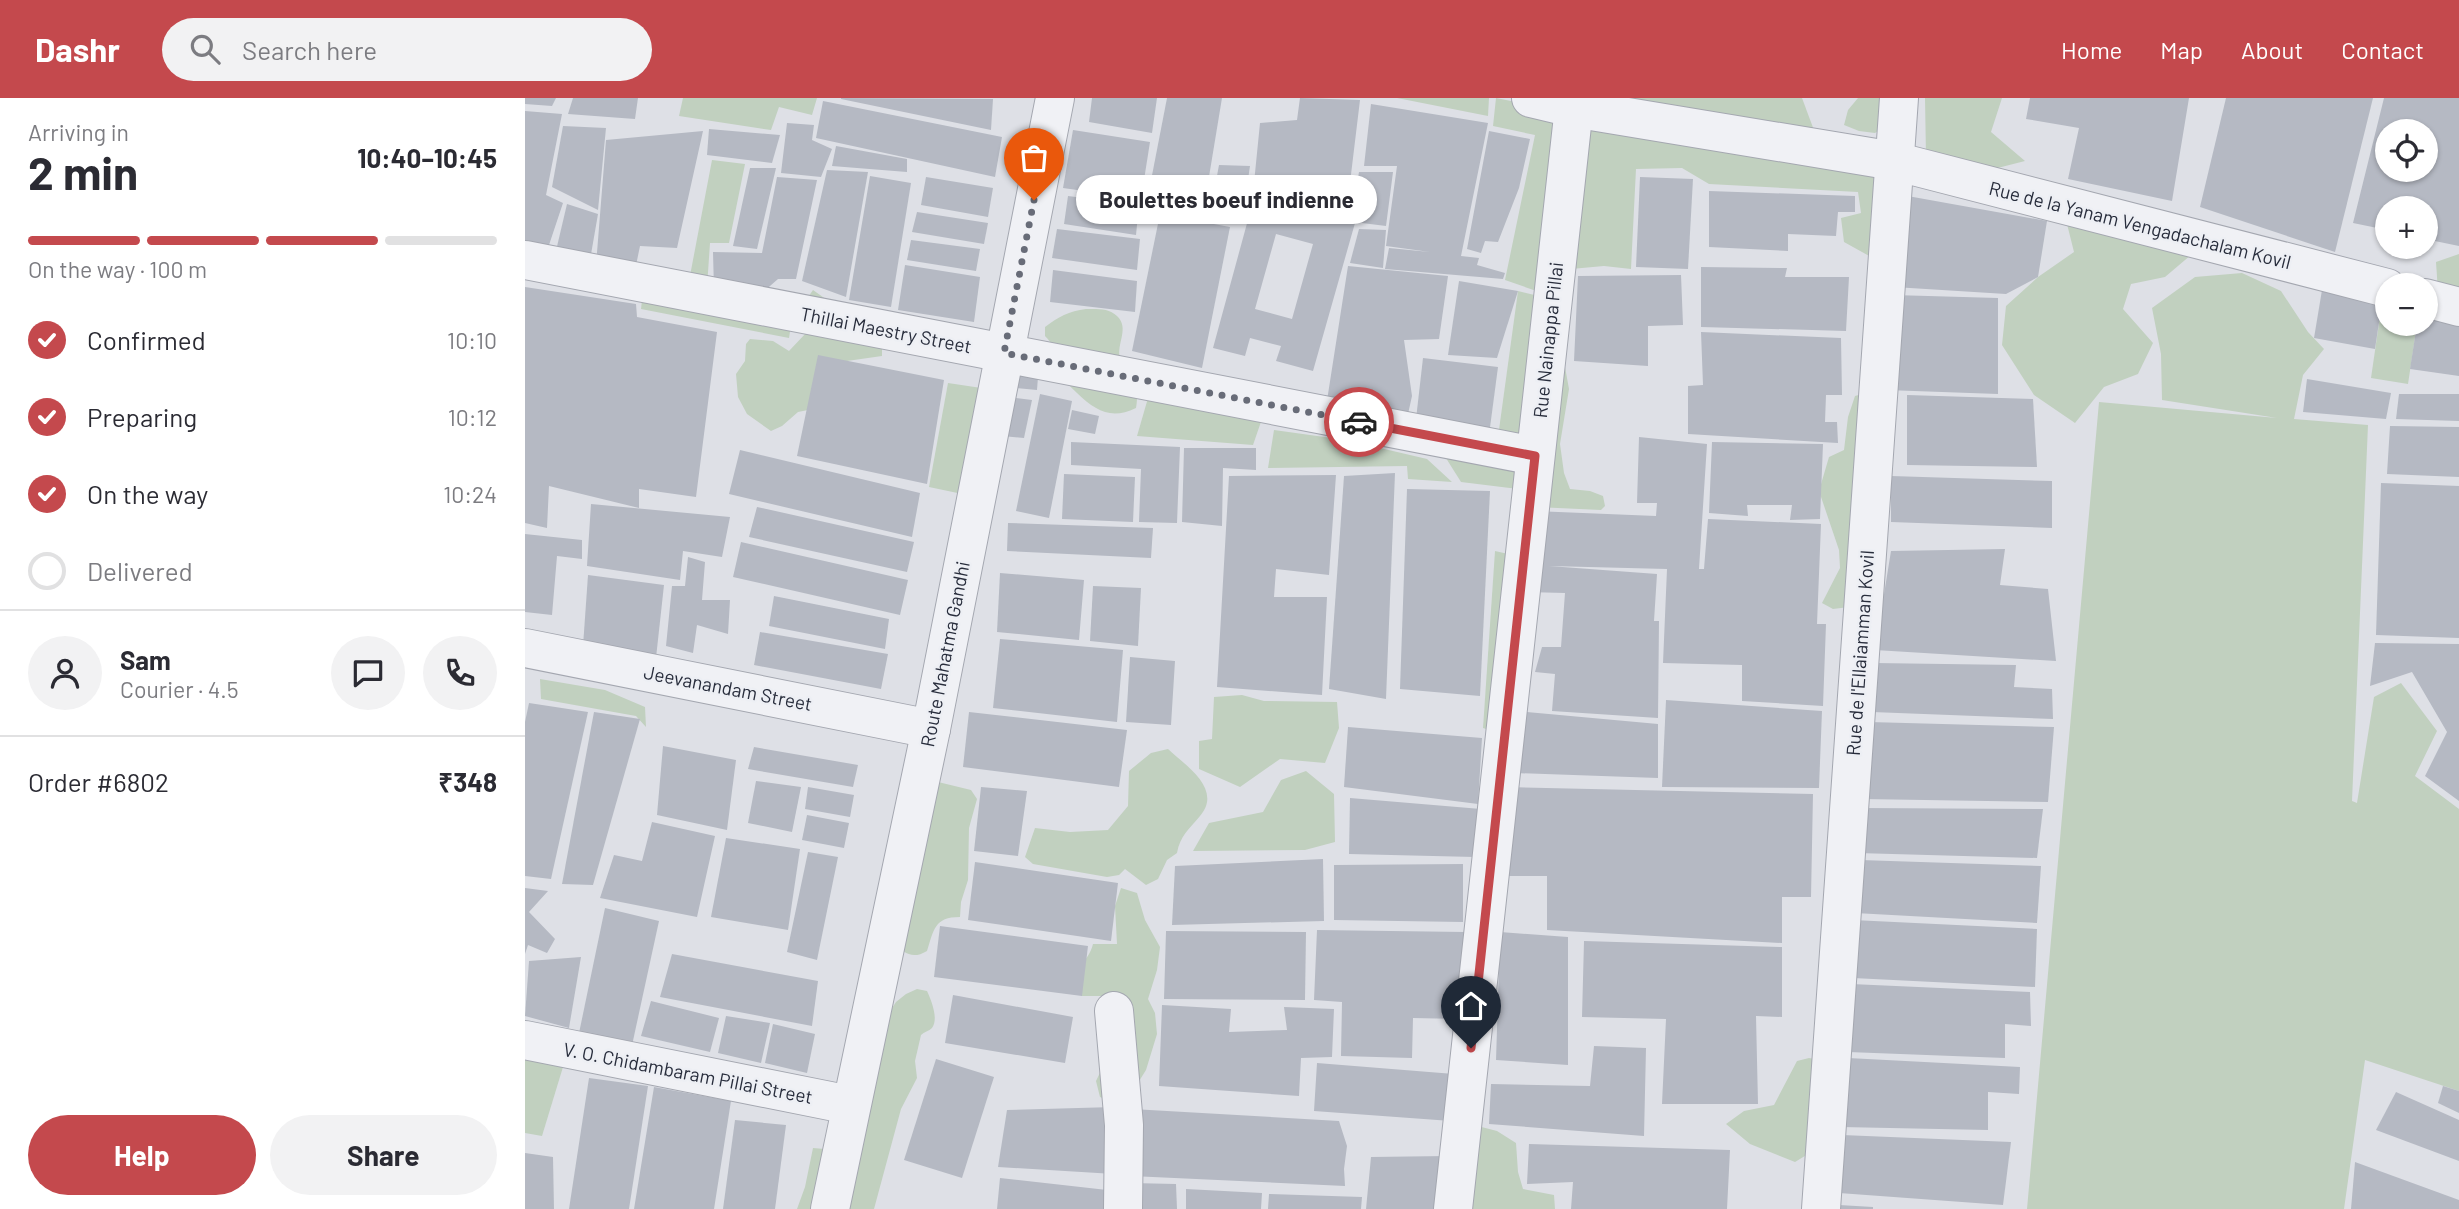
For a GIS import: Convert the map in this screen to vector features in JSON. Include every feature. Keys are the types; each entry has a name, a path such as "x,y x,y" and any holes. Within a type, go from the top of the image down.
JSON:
{"street":[{"name":"Route Mahatma Gandhi","path":"830,1209 931,729 1055,98"},
{"name":"Rue de la Yanam Vengadachalam Kovil","path":"1531,98 1574,103 1894,161 2375,285"},
{"name":"Rue de l'Ellaiamman Kovil","path":"1821,1209 1899,98"},
{"name":"Rue Nainappa Pillai","path":"1453,1209 1574,103"},
{"name":"Thillai Maestry Street","path":"525,260 1535,456"},
{"path":"2438,301 2459,307"},
{"name":"Jeevanandam Street","path":"525,648 931,729"},
{"path":"1114,1011 1124,1125 1123,1209"},
{"name":"V. O. Chidambaram Pillai Street","path":"525,1041 850,1105"}],"green space":[{"path":"683,98 817,98 812,115 779,107 771,130 679,116"},
{"path":"1397,98 1489,98 1488,116"},
{"path":"1496,98 1567,112 1548,295 1505,280 1535,135 1493,126"},
{"path":"1613,98 1802,98 1818,141"},
{"path":"1858,98 1892,98 1882,128 1875,133 1844,125 1848,110"},
{"path":"1925,98 2002,98 1991,132 2025,161 1978,173 1926,157"},
{"path":"1577,113 1891,163 1880,262 1844,242 1841,218 1861,213 1858,192 1709,184 1682,168 1636,169 1631,269 1604,266 1560,270"},
{"path":"712,160 745,164 729,243 710,243 707,287 689,281"},
{"path":"2065,216 2198,249 2165,277 2131,284 2123,309 2153,343 2138,374 2104,387 2075,423 2034,395 2002,345 2006,306 2038,277 2074,252"},
{"path":"2459,254 2459,297 2438,292 2436,262"},
{"path":"2242,273 2281,291 2308,332 2324,349 2303,375 2294,419 2368,425 2352,801 2357,803 2374,697 2401,683 2437,731 2415,776 2459,809 2459,1091 2365,1060 2344,1209 2027,1209 2099,402 2277,418 2162,400 2161,354 2152,308 2195,277"},
{"path":"813,290 882,339 882,356 847,361 833,405 798,412 782,426 771,431 747,414 738,397 736,374 745,361 746,344 750,339 773,341 789,351 806,333 797,313"},
{"path":"643,291 792,319 789,338 641,309"},
{"path":"1518,291 1547,298 1532,447 1498,437"},
{"path":"1086,309 1103,309 1121,321 1123,331 1119,353 1135,387 1136,408 1119,413 1104,412 1084,399 1066,381 1056,352 1045,336 1045,327 1064,315"},
{"path":"2377,336 2415,336 2408,384 2371,378"},
{"path":"1552,367 1565,367 1569,389 1560,444 1564,473 1570,489 1590,491 1603,496 1605,506 1601,510 1536,507"},
{"path":"948,383 988,389 967,495 929,487"},
{"path":"1869,392 1849,607 1833,609 1822,603 1840,568 1839,550 1819,491 1829,457 1844,450 1848,417 1855,396"},
{"path":"1148,398 1264,413 1253,445 1137,436"},
{"path":"1274,430 1346,440 1427,459 1452,482 1408,479 1407,466 1268,468"},
{"path":"1439,447 1527,462 1518,489 1461,482"},
{"path":"1495,551 1517,556 1499,733 1483,728"},
{"path":"540,679 605,690 645,707 646,727 636,716 541,699"},
{"path":"1242,695 1264,701 1337,702 1339,728 1325,763 1280,759 1240,787 1199,769 1199,741 1212,739 1214,697"},
{"path":"1168,749 1199,779 1205,787 1207,797 1206,806 1183,837 1177,853 1167,860 1158,879 1146,885 1125,869 1119,875 1107,877 1033,864 1025,857 1035,828 1070,832 1108,830 1128,806 1129,771 1151,753"},
{"path":"1306,771 1334,794 1335,842 1305,850 1193,851 1209,823 1263,812 1281,780"},
{"path":"934,781 971,790 977,799 969,828 968,880 961,902 960,917 940,922 927,951 913,955 893,942"},
{"path":"1121,888 1137,893 1145,920 1160,947 1157,970 1148,999 1155,1013 1157,1034 1146,1070 1136,1086 1107,1100 1100,1097 1096,1081 1112,1048 1105,996 1082,996 1070,986 1093,944 1117,944 1115,906"},
{"path":"917,989 927,991 935,1019 931,1029 921,1035 915,1061 917,1078 901,1109 874,1209 843,1209 879,1028 896,1002"},
{"path":"525,1045 563,1067 542,1136 525,1133"},
{"path":"1809,1058 1820,1060 1818,1148 1795,1162 1750,1144 1726,1124 1744,1111 1774,1105 1797,1061"},
{"path":"1466,1123 1497,1131 1516,1143 1518,1172 1523,1189 1554,1195 1555,1209 1459,1209"},
{"path":"813,1148 836,1150 826,1209 797,1209 805,1187"}],"building":[{"path":"525,98 556,98 552,106 525,104"},
{"path":"573,98 638,98 635,119 568,114"},
{"path":"1092,98 1157,98 1152,133 1089,122"},
{"path":"1167,98 1222,98 1204,207 1148,196"},
{"path":"1300,98 1360,100 1349,191 1329,187 1327,209 1253,193 1260,123 1297,120"},
{"path":"2030,98 2189,98 2172,201 2068,179 2079,128 2026,119"},
{"path":"2226,98 2373,98 2335,252 2200,207"},
{"path":"2384,98 2459,98 2459,246 2438,242 2438,196 2375,196 2375,228 2353,223 2375,134 2375,182 2438,182 2438,119 2379,119"},
{"path":"841,99 993,99 991,130"},
{"path":"823,101 1002,137 995,177 816,138"},
{"path":"1371,104 1488,123 1461,256 1479,258 1477,265 1505,273 1503,279 1385,269 1389,248 1430,252 1386,246 1397,166 1364,166"},
{"path":"525,111 562,114 546,195 563,203 546,254 525,249"},
{"path":"787,123 814,125 812,140 832,149 821,177 781,173"},
{"path":"563,126 606,128 598,210 552,187"},
{"path":"709,129 780,135 772,163 707,155"},
{"path":"1073,130 1150,142 1141,199 1063,188"},
{"path":"703,131 677,248 640,246 634,275 596,265 606,140"},
{"path":"1489,131 1530,139 1519,188 1498,242 1485,241 1481,253 1467,249"},
{"path":"836,146 907,159 907,172 832,166"},
{"path":"1219,165 1250,166 1243,213 1210,214"},
{"path":"750,168 776,168 757,249 733,246"},
{"path":"827,170 868,172 846,297 802,281"},
{"path":"1359,172 1393,172 1386,226 1362,223 1329,213 1334,195 1354,200"},
{"path":"870,176 911,183 891,307 849,300"},
{"path":"777,177 817,180 796,279 778,279 755,299 714,289 713,252 762,253"},
{"path":"926,177 993,188 988,217 921,205"},
{"path":"1640,177 1693,179 1688,269 1636,267"},
{"path":"1709,191 1855,196 1855,212 1838,212 1836,236 1788,234 1788,251 1709,247"},
{"path":"1902,195 2047,221 2038,277 2006,294 1894,287"},
{"path":"1068,196 1139,205 1136,235 1064,224"},
{"path":"1261,198 1355,223 1313,371 1276,361 1281,346 1250,338 1245,356 1213,348 1252,205 1259,206","holes":["1276,234 1313,244 1292,319 1255,309"]},
{"path":"567,204 598,214 589,266 555,255"},
{"path":"917,212 988,223 984,244 912,232"},
{"path":"1160,214 1230,227 1202,368 1132,351"},
{"path":"1057,229 1140,239 1137,270 1052,258"},
{"path":"1359,229 1386,230 1383,268 1350,263"},
{"path":"911,240 980,249 976,271 907,260"},
{"path":"905,265 980,277 974,322 898,310"},
{"path":"1348,266 1448,276 1439,339 1404,340 1412,396 1406,423 1326,407"},
{"path":"1701,267 1787,268 1785,277 1849,277 1846,331 1701,327"},
{"path":"1053,270 1137,281 1135,312 1050,302"},
{"path":"1681,275 1683,325 1648,326 1648,366 1574,361 1578,276"},
{"path":"1459,281 1518,291 1497,358 1448,355"},
{"path":"2323,284 2375,294 2375,349 2314,338"},
{"path":"525,287 636,304 637,317 717,332 696,497 639,489 639,508 549,486 547,528 525,523"},
{"path":"1893,295 1998,298 1998,394 1886,390"},
{"path":"2438,311 2459,317 2459,376 2410,369 2415,336 2438,336"},
{"path":"1701,332 1841,338 1842,395 1826,395 1825,422 1837,422 1838,443 1688,434 1688,386 1703,385"},
{"path":"818,355 944,380 927,484 797,456"},
{"path":"1423,358 1498,367 1489,435 1416,419"},
{"path":"1007,361 1039,364 1037,390 1005,387"},
{"path":"2307,379 2391,393 2386,419 2303,412"},
{"path":"1040,394 1072,401 1049,518 1016,511"},
{"path":"2399,394 2459,394 2459,421 2396,419"},
{"path":"1907,395 2033,399 2037,467 1907,465"},
{"path":"1000,396 1032,400 1024,438 992,435"},
{"path":"1072,410 1099,416 1095,434 1068,429"},
{"path":"2390,426 2459,427 2459,477 2387,474"},
{"path":"1639,437 1707,444 1699,569 1704,569 1708,519 1821,524 1817,624 1826,624 1823,706 1742,701 1742,665 1663,663 1667,569 1549,566 1657,574 1654,621 1659,621 1658,718 1552,711 1555,674 1535,672 1542,647 1561,647 1565,593 1526,592 1534,511 1656,516 1657,503 1637,503"},
{"path":"1071,442 1180,447 1177,523 1139,522 1141,469 1071,465"},
{"path":"1712,442 1823,444 1820,519 1790,520 1792,505 1747,505 1748,516 1709,513"},
{"path":"1184,448 1256,448 1256,470 1223,468 1222,526 1182,522"},
{"path":"740,450 920,493 912,537 729,494"},
{"path":"1395,473 1386,699 1329,689 1344,476"},
{"path":"1064,474 1135,477 1133,522 1062,519"},
{"path":"1336,475 1329,575 1276,569 1274,597 1327,597 1322,695 1217,687 1229,476"},
{"path":"1891,476 2052,481 2052,528 1891,522"},
{"path":"2381,483 2459,486 2459,638 2376,635"},
{"path":"1407,489 1490,491 1480,696 1400,689"},
{"path":"591,504 730,517 722,557 683,551 680,580 587,566"},
{"path":"757,507 914,542 907,572 749,537"},
{"path":"1008,523 1153,528 1151,558 1007,551"},
{"path":"525,534 582,540 582,559 557,556 552,615 525,612"},
{"path":"741,542 908,580 900,615 733,577"},
{"path":"2005,549 2000,585 2048,589 2056,661 1875,650 1891,551"},
{"path":"688,557 705,562 702,600 730,600 728,634 697,625 693,653 666,646 672,586 685,586"},
{"path":"1000,573 1084,580 1079,640 997,632"},
{"path":"588,575 664,585 655,667 583,646"},
{"path":"1093,586 1141,588 1138,646 1090,641"},
{"path":"774,596 889,619 885,649 769,626"},
{"path":"760,632 888,654 881,689 754,665"},
{"path":"1000,639 1123,650 1117,722 993,708"},
{"path":"2375,643 2459,644 2459,801 2425,776 2447,732 2412,672 2370,686"},
{"path":"1130,657 1175,661 1171,725 1126,722"},
{"path":"1874,663 2016,665 2014,687 2052,689 2053,719 1872,712"},
{"path":"1666,700 1822,711 1819,788 1662,787"},
{"path":"529,703 588,712 551,879 525,876 525,722"},
{"path":"1517,711 1658,724 1658,778 1515,773"},
{"path":"594,712 640,719 593,885 562,884"},
{"path":"969,712 1127,730 1119,787 963,767"},
{"path":"1869,722 2054,727 2048,802 1862,799"},
{"path":"1348,727 1482,738 1478,804 1344,787"},
{"path":"663,746 736,760 727,830 657,815"},
{"path":"754,747 858,765 853,787 748,769"},
{"path":"756,781 801,787 792,832 748,823"},
{"path":"808,787 854,795 850,817 805,809"},
{"path":"981,787 1027,791 1018,856 974,851"},
{"path":"1507,787 1813,794 1811,897 1782,897 1782,943 1547,930 1547,876 1504,876"},
{"path":"1350,798 1481,809 1475,857 1349,854"},
{"path":"1861,808 2043,809 2037,858 1857,853"},
{"path":"807,815 849,823 844,848 802,840"},
{"path":"652,822 715,836 697,917 600,898 614,855 642,861"},
{"path":"726,838 800,849 788,930 711,917"},
{"path":"808,852 838,857 817,960 787,952"},
{"path":"1323,859 1324,921 1172,925 1175,866"},
{"path":"1860,860 2041,866 2037,923 1855,913"},
{"path":"975,862 1118,883 1111,941 968,920"},
{"path":"1463,864 1463,922 1334,920 1334,865"},
{"path":"525,888 548,891 529,912 555,939 547,953 528,945 525,954"},
{"path":"605,908 659,921 631,1050 578,1038"},
{"path":"1853,920 2037,929 2035,987 1853,978"},
{"path":"940,926 1088,946 1082,996 934,977"},
{"path":"1317,930 1465,932 1459,1019 1413,1018 1412,1058 1341,1056 1342,1002 1314,1000"},
{"path":"1166,931 1306,932 1305,1000 1164,999"},
{"path":"1500,932 1568,937 1568,1065 1496,1060"},
{"path":"1584,941 1782,947 1782,1017 1756,1016 1758,1104 1662,1104 1666,1019 1582,1017"},
{"path":"672,954 818,981 812,1026 660,997"},
{"path":"581,957 569,1028 525,1016 529,961"},
{"path":"1851,984 2030,992 2031,1026 2005,1024 2005,1058 1848,1052"},
{"path":"953,995 1073,1017 1065,1063 945,1043"},
{"path":"651,1001 719,1018 710,1052 641,1036"},
{"path":"1162,1005 1231,1009 1229,1032 1287,1030 1284,1007 1334,1009 1332,1057 1301,1058 1299,1096 1159,1086"},
{"path":"726,1016 770,1023 761,1063 718,1053"},
{"path":"773,1024 815,1034 807,1073 765,1063"},
{"path":"1594,1046 1646,1048 1644,1136 1489,1124 1491,1084 1590,1086"},
{"path":"1848,1058 2020,1067 2019,1094 1988,1092 1988,1130 1841,1127"},
{"path":"936,1059 994,1077 962,1178 904,1160"},
{"path":"1317,1063 1454,1074 1451,1121 1314,1111"},
{"path":"589,1078 648,1086 629,1209 569,1209"},
{"path":"2443,1086 2459,1091 2459,1113 2438,1103"},
{"path":"654,1087 731,1101 714,1209 634,1209"},
{"path":"2396,1092 2459,1120 2459,1161 2376,1130"},
{"path":"1114,1107 1114,1174 998,1167 1007,1110"},
{"path":"1132,1109 1339,1121 1347,1146 1345,1186 1131,1176"},
{"path":"735,1120 786,1125 775,1209 723,1209"},
{"path":"1842,1135 2011,1142 2003,1205 1839,1193"},
{"path":"1529,1144 1730,1150 1727,1209 1571,1209 1573,1182 1527,1184"},
{"path":"525,1153 553,1157 554,1209 525,1209"},
{"path":"1447,1156 1441,1209 1366,1209 1371,1157"},
{"path":"2355,1162 2459,1200 2459,1209 2351,1209"},
{"path":"1000,1178 1107,1190 1105,1209 997,1209"},
{"path":"1131,1183 1176,1184 1177,1209 1130,1209"},
{"path":"1186,1189 1262,1193 1261,1209 1186,1209"},
{"path":"1269,1194 1362,1197 1361,1209 1268,1209"},
{"path":"1839,1205 1873,1207 1873,1209 1839,1209"}],"way so far":[{"path":"1034,200 1004,353 1359,422"}],"place":[{"name":"Boulettes boeuf indienne","path":"1034,200"}],"route":[{"path":"1359,422 1535,456 1471,1048"}]}
